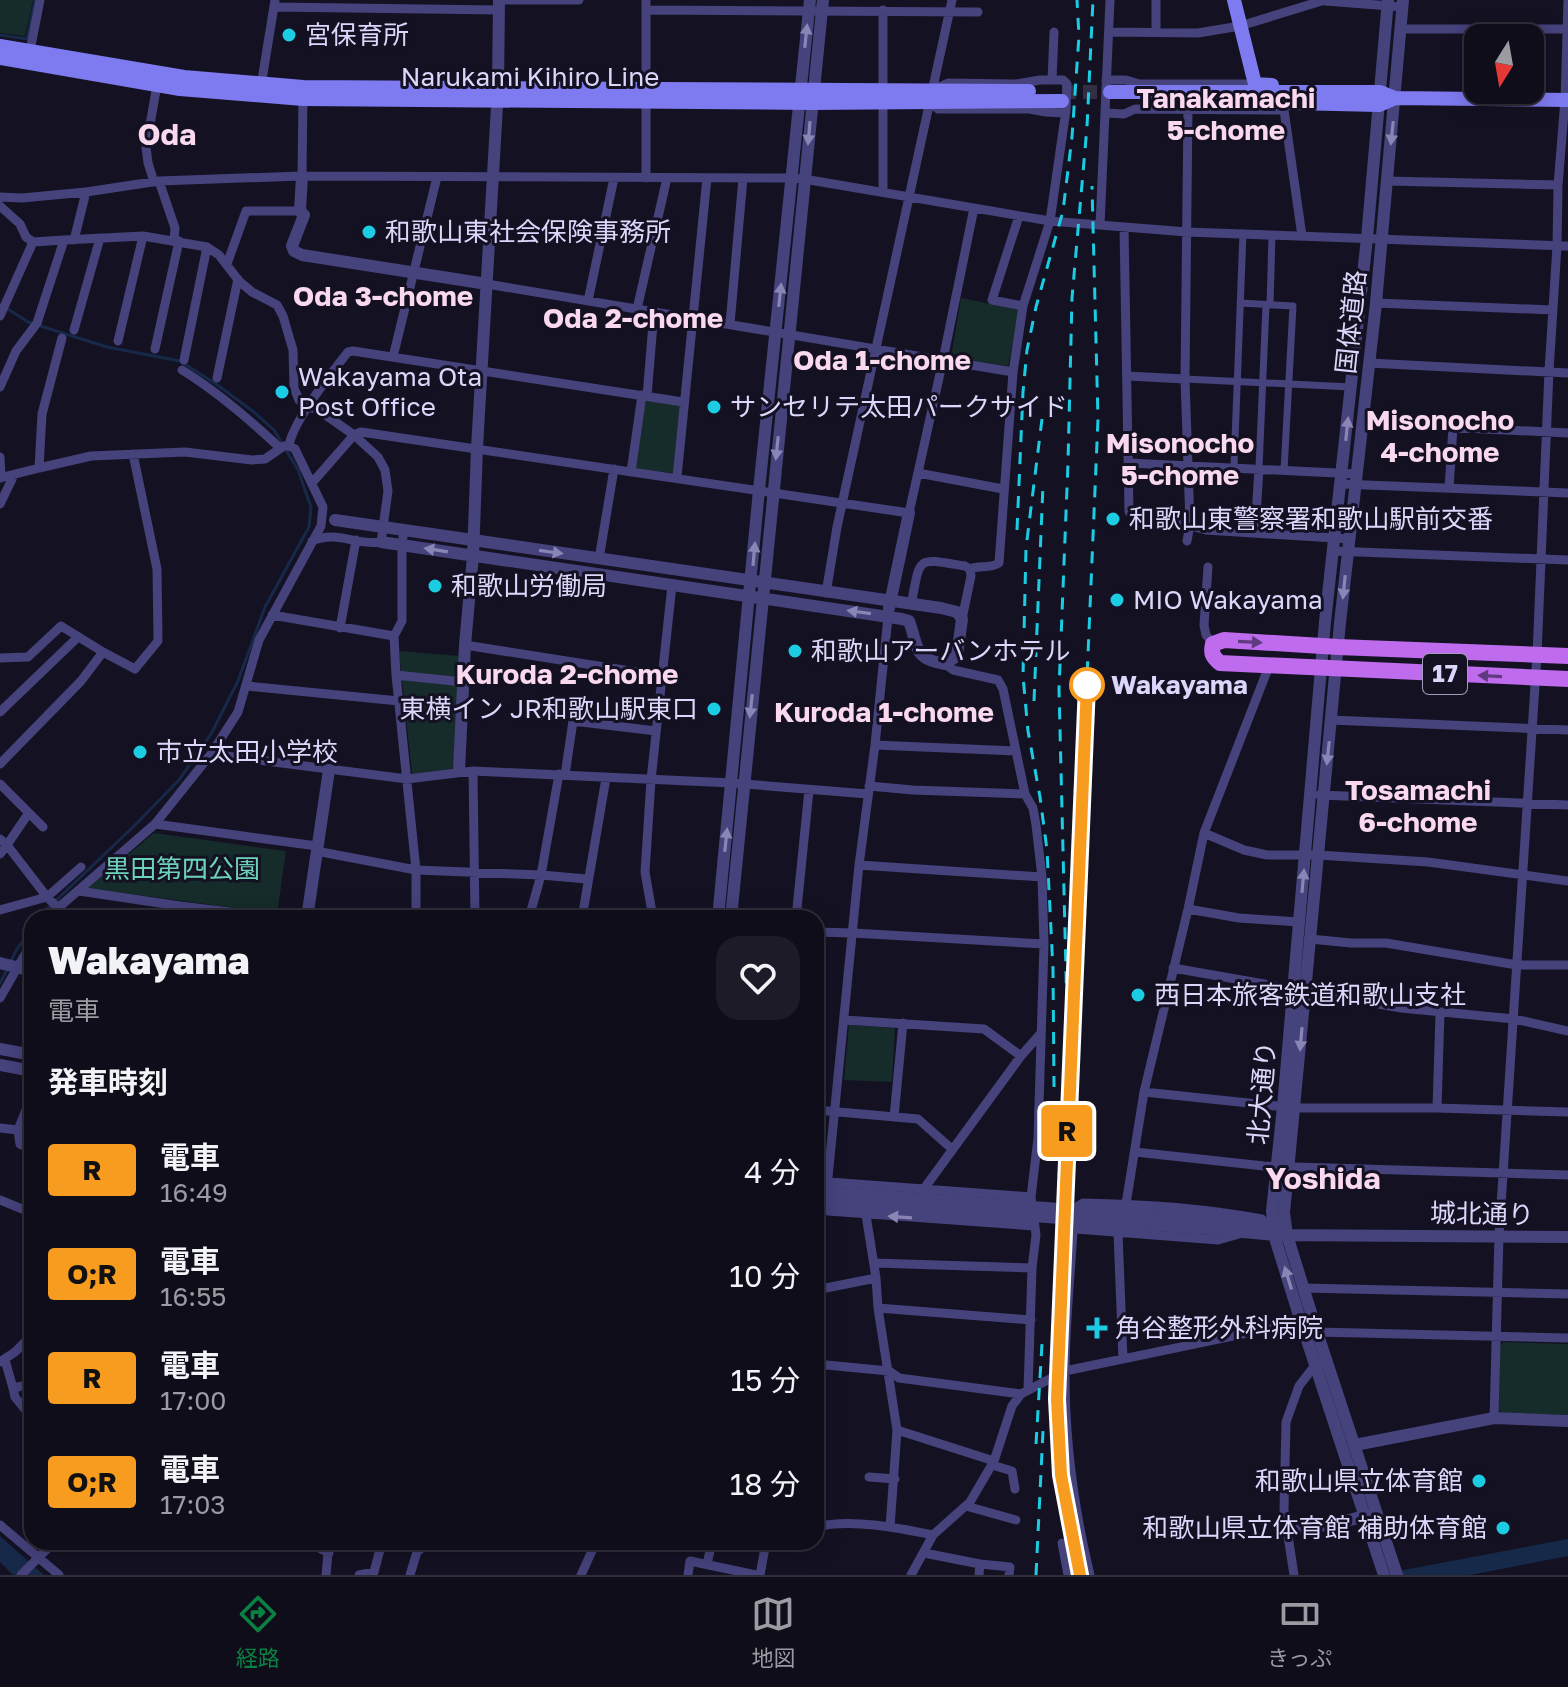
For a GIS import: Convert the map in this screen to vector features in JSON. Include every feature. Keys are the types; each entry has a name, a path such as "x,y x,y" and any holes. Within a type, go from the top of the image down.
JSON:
{"main road":[{"path":"1234,0 1255,84 1277,86 1285,102"},
{"name":"Narukami Kihiro Line","path":"0,46 28,57 180,89 497,95 1060,96"},
{"name":"Narukami Kihiro Line","path":"0,58 28,57 184,77 260,91"},
{"path":"1108,96 1285,102 1395,98 1567,100"},
{"name":"17","path":"1568,656 1224,640 1213,644 1211,652 1220,663 1568,679"}],"street":[{"path":"28,57 40,0"},
{"path":"260,91 274,4 579,0"},
{"path":"1100,225 1110,0"},
{"path":"1156,0 1156,32"},
{"path":"1109,32 1198,33 1240,26 1325,1 1403,4"},
{"path":"1494,1418 1499,1236 1536,678 1558,185 1567,100 1568,1"},
{"path":"475,910 463,682 473,556 500,3"},
{"name":"国体道路","path":"1331,647 1349,545 1376,303 1374,239 1379,99 1388,3"},
{"name":"国体道路","path":"1331,647 1334,544 1341,478 1374,239 1387,181 1403,4"},
{"path":"646,178 646,5 816,5 883,10 951,5 978,12"},
{"path":"731,910 738,783 756,598 759,490 782,333 816,5"},
{"path":"826,593 837,527 951,5"},
{"path":"883,10 883,192"},
{"path":"1401,29 1567,29"},
{"path":"970,569 999,563 1013,372 1023,306 1050,221 1060,96 1054,32"},
{"path":"1108,96 1126,80 1139,84 1255,84"},
{"path":"155,349 177,241 175,228 148,163 146,147 157,85"},
{"path":"303,93 300,211 304,215 292,246 302,255 1013,372"},
{"path":"932,96 938,109 1029,109 1046,112 1060,96"},
{"path":"1108,96 1124,114 1135,109 1188,109 1285,102 1302,236"},
{"path":"1187,541 1190,524 1185,379 1188,109"},
{"path":"0,197 86,192 156,181 302,176 798,179 1050,221 1187,232 1568,246"},
{"path":"393,357 437,177"},
{"path":"588,301 614,178"},
{"path":"637,309 667,178"},
{"path":"677,477 707,178"},
{"path":"730,324 743,178"},
{"path":"1387,181 1558,185"},
{"path":"0,387 4,364 37,323 86,192"},
{"path":"0,206 20,224 26,237 33,242 143,236 207,247 219,255 238,279 258,296 277,305 293,350 294,388 299,400 354,435 378,457 385,470 388,491 381,542"},
{"path":"824,1180 835,1111 859,865 890,601 974,208"},
{"path":"227,264 246,211 300,211"},
{"path":"1019,216 992,300 1023,306"},
{"path":"1124,227 1129,512 1206,530 1255,532 1334,544 1568,560"},
{"path":"1234,466 1243,233"},
{"path":"1255,532 1261,384 1272,235"},
{"path":"118,341 143,236"},
{"path":"74,330 100,238"},
{"path":"0,316 33,242"},
{"path":"207,247 183,365 284,447 295,449 323,507 335,520"},
{"path":"217,378 238,279"},
{"path":"1240,303 1293,306 1284,470"},
{"path":"1376,303 1553,310"},
{"path":"631,472 645,396 654,312"},
{"path":"757,582 773,493 782,333"},
{"path":"39,468 42,414 62,338"},
{"path":"0,457 1,478 91,456 185,452 265,459 284,447 308,407 348,352 353,351 683,402"},
{"path":"1369,363 1568,373"},
{"path":"1127,376 1352,387"},
{"path":"1363,423 1568,433"},
{"path":"1449,488 1453,427"},
{"path":"312,483 354,435 361,432 909,513"},
{"path":"0,658 28,657 61,626 135,669 158,641 157,569 133,454"},
{"path":"1129,463 1234,466 1449,488 1568,493"},
{"path":"599,559 614,469"},
{"path":"918,473 1003,489"},
{"path":"0,504 14,475"},
{"path":"3,842 58,908 155,824 211,754 238,712 259,640 321,526 323,507"},
{"path":"321,526 335,520 404,529 890,601 957,612 962,619"},
{"path":"321,526 334,536"},
{"path":"404,529 402,621 394,636 416,870 416,910"},
{"path":"312,541 323,536 334,536 381,542 909,621 920,655 928,661 998,680 1003,689 1025,794 1033,808 1042,877 1044,944 1038,1138 1031,1197 1036,1235 1024,1392"},
{"path":"340,628 356,540"},
{"path":"911,605 918,568 922,563 928,561 970,569"},
{"path":"1208,567 1204,625 1206,635 1213,644"},
{"path":"945,664 957,656 970,569"},
{"path":"652,910 645,872 651,780 672,585"},
{"path":"272,615 394,636"},
{"path":"2,705 78,637"},
{"path":"465,645 662,676"},
{"name":"北大通り","path":"1331,647 1312,854 1310,939 1300,990 1283,1167 1272,1211 1301,1322 1355,1445 1371,1513"},
{"path":"0,764 81,681 103,652"},
{"path":"1123,1359 1118,1233 1126,1204 1144,1092 1204,833 1269,666"},
{"name":"北大通り","path":"1317,795 1331,720 1329,669"},
{"path":"396,675 463,682"},
{"path":"247,686 399,701"},
{"path":"1331,720 1568,730"},
{"path":"531,910 573,721 656,731"},
{"path":"875,745 1016,751"},
{"path":"211,754 407,779 466,771 738,783 809,790 1025,794"},
{"path":"308,910 329,770"},
{"path":"583,910 606,778"},
{"path":"719,910 738,783"},
{"path":"0,784 43,827"},
{"path":"797,910 809,790"},
{"path":"1317,795 1568,805"},
{"path":"0,854 3,842 28,814"},
{"path":"155,824 317,849 416,870 587,879"},
{"path":"1204,833 1244,850 1267,855 1312,854 1428,862 1568,881"},
{"name":"北大通り","path":"1300,990 1299,922 1312,854"},
{"path":"859,865 1042,877"},
{"path":"0,910 47,897 81,867"},
{"path":"79,891 213,910"},
{"path":"179,910 180,906"},
{"path":"1188,909 1239,918 1299,922"},
{"path":"824,932 1044,944"},
{"path":"1310,939 1386,943 1517,965 1568,965"},
{"path":"0,998 24,955"},
{"path":"0,963 24,970"},
{"path":"1173,968 1401,1008 1514,1019 1568,1031"},
{"path":"1437,1108 1440,1013"},
{"path":"844,1020 984,1029 1021,1056"},
{"path":"894,1117 903,1023"},
{"path":"923,1190 1041,1033"},
{"path":"0,1049 24,1054"},
{"path":"0,1065 24,1070"},
{"path":"1144,1092 1289,1107 1568,1112"},
{"path":"824,1110 918,1119 952,1149"},
{"path":"24,1115 18,1130 20,1144 24,1146"},
{"path":"0,1128 18,1130"},
{"path":"1135,1152 1283,1167 1568,1175"},
{"path":"824,1193 923,1190 1031,1197"},
{"path":"824,1193 1278,1230"},
{"path":"0,1200 24,1210"},
{"path":"824,1202 828,1211 1034,1226"},
{"path":"1090,1575 1073,1490 1066,1416 1065,1371 1073,1232 1078,1206 1083,1203 1126,1204 1219,1211 1262,1219 1278,1230"},
{"path":"866,1215 897,1430 890,1527"},
{"path":"1222,1226 1244,1232"},
{"path":"1076,1229 1218,1240 1244,1232 1278,1230"},
{"name":"北大通り","path":"1278,1230 1303,1288 1317,1332 1321,1362 1389,1569"},
{"name":"城北通り","path":"1278,1230 1568,1237"},
{"path":"874,1263 1032,1268"},
{"path":"824,1288 876,1278"},
{"path":"1303,1288 1568,1294"},
{"path":"878,1308 1031,1320"},
{"path":"911,1575 933,1535 966,1506 993,1463 1012,1406 1024,1392 1065,1371 1301,1322"},
{"path":"1317,1332 1568,1338"},
{"path":"24,1343 2,1361 15,1397 24,1408"},
{"path":"1294,1575 1284,1510 1286,1422 1299,1386 1321,1362"},
{"path":"824,1365 889,1371 899,1378 1024,1392"},
{"path":"13,1388 24,1386"},
{"path":"1355,1445 1494,1418 1568,1421"},
{"path":"897,1430 1012,1471 1015,1489"},
{"path":"869,1477 895,1479"},
{"path":"966,1506 1013,1521"},
{"path":"1287,1528 1345,1523 1371,1513"},
{"path":"0,1525 24,1546"},
{"path":"824,1525 890,1527 933,1535"},
{"path":"1062,1543 1068,1575"},
{"path":"29,1550 59,1575"},
{"path":"21,1575 46,1550"},
{"path":"326,1575 329,1550"},
{"path":"359,1575 374,1572 380,1550"},
{"path":"410,1575 419,1550"},
{"path":"581,1575 592,1550"},
{"path":"707,1564 710,1550"},
{"path":"688,1575 690,1561 758,1575 764,1550"},
{"path":"924,1553 1010,1567 1009,1575"},
{"path":"979,1575 980,1564"}],"green space":[{"path":"0,0 33,0 25,36 0,33"},
{"path":"961,298 1020,310 1008,366 951,357"},
{"path":"644,399 680,404 673,473 635,469"},
{"path":"399,651 460,656 457,768 412,774"},
{"name":"黒田第四公園","path":"154,833 286,851 278,910 248,910 88,888"},
{"path":"849,1025 895,1028 892,1082 844,1080"},
{"path":"1503,1342 1568,1344 1568,1415 1502,1413 1499,1410 1500,1346"}],"water":[{"path":"0,1536 44,1575 13,1575 0,1562"},
{"path":"1568,1539 1568,1556 1470,1575 1377,1575"}],"waterway":[{"path":"0,35 27,39 35,0"},
{"path":"0,304 28,322 107,347 180,361 216,384 274,430 298,470 311,507 309,527 265,607 238,681 211,734 179,780 46,910"},
{"path":"10,963 24,940"},
{"path":"0,983 7,970"}],"tunnel":[{"path":"1062,92 1110,92"}],"railway":[{"path":"1017,530 1027,350 1063,211 1072,137 1079,36 1077,0"},
{"path":"1075,1575 1059,1500 1052,1423 1067,1013 1059,689 1072,298 1087,127 1093,0"},
{"path":"1076,937 1098,419 1092,186"},
{"path":"1042,419 1026,548 1023,676 1028,731 1047,850 1053,969 1054,1087"},
{"path":"1034,701 1043,485"},
{"path":"1036,1444 1042,1344"},
{"path":"1036,1575 1043,1431"}],"train":[{"name":"R","path":"1080,1575 1061,1475 1057,1399 1087,685"}],"place":[{"name":"宮保育所","path":"289,35"},
{"name":"和歌山東社会保険事務所","path":"369,232"},
{"name":"Wakayama Ota Post Office","path":"282,392"},
{"name":"サンセリテ太田パークサイド","path":"714,407"},
{"name":"和歌山東警察署和歌山駅前交番","path":"1113,519"},
{"name":"和歌山労働局","path":"435,586"},
{"name":"MIO Wakayama","path":"1117,600"},
{"name":"和歌山アーバンホテル","path":"795,651"},
{"name":"Wakayama","path":"1087,685"},
{"name":"東横イン JR和歌山駅東口","path":"714,709"},
{"name":"市立太田小学校","path":"140,752"},
{"name":"西日本旅客鉄道和歌山支社","path":"1138,995"},
{"name":"角谷整形外科病院","path":"1097,1328"},
{"name":"和歌山県立体育館","path":"1479,1481"},
{"name":"和歌山県立体育館 補助体育館","path":"1503,1528"}],"district":[{"name":"Tanakamachi 5-chome","path":"1226,114"},
{"name":"Oda","path":"167,135"},
{"name":"Oda 3-chome","path":"383,296"},
{"name":"Oda 2-chome","path":"633,318"},
{"name":"Oda 1-chome","path":"882,360"},
{"name":"Misonocho 4-chome","path":"1440,436"},
{"name":"Misonocho 5-chome","path":"1180,459"},
{"name":"Kuroda 2-chome","path":"567,674"},
{"name":"Kuroda 1-chome","path":"884,712"},
{"name":"Tosamachi 6-chome","path":"1418,806"},
{"name":"Yoshida","path":"1323,1179"}]}
